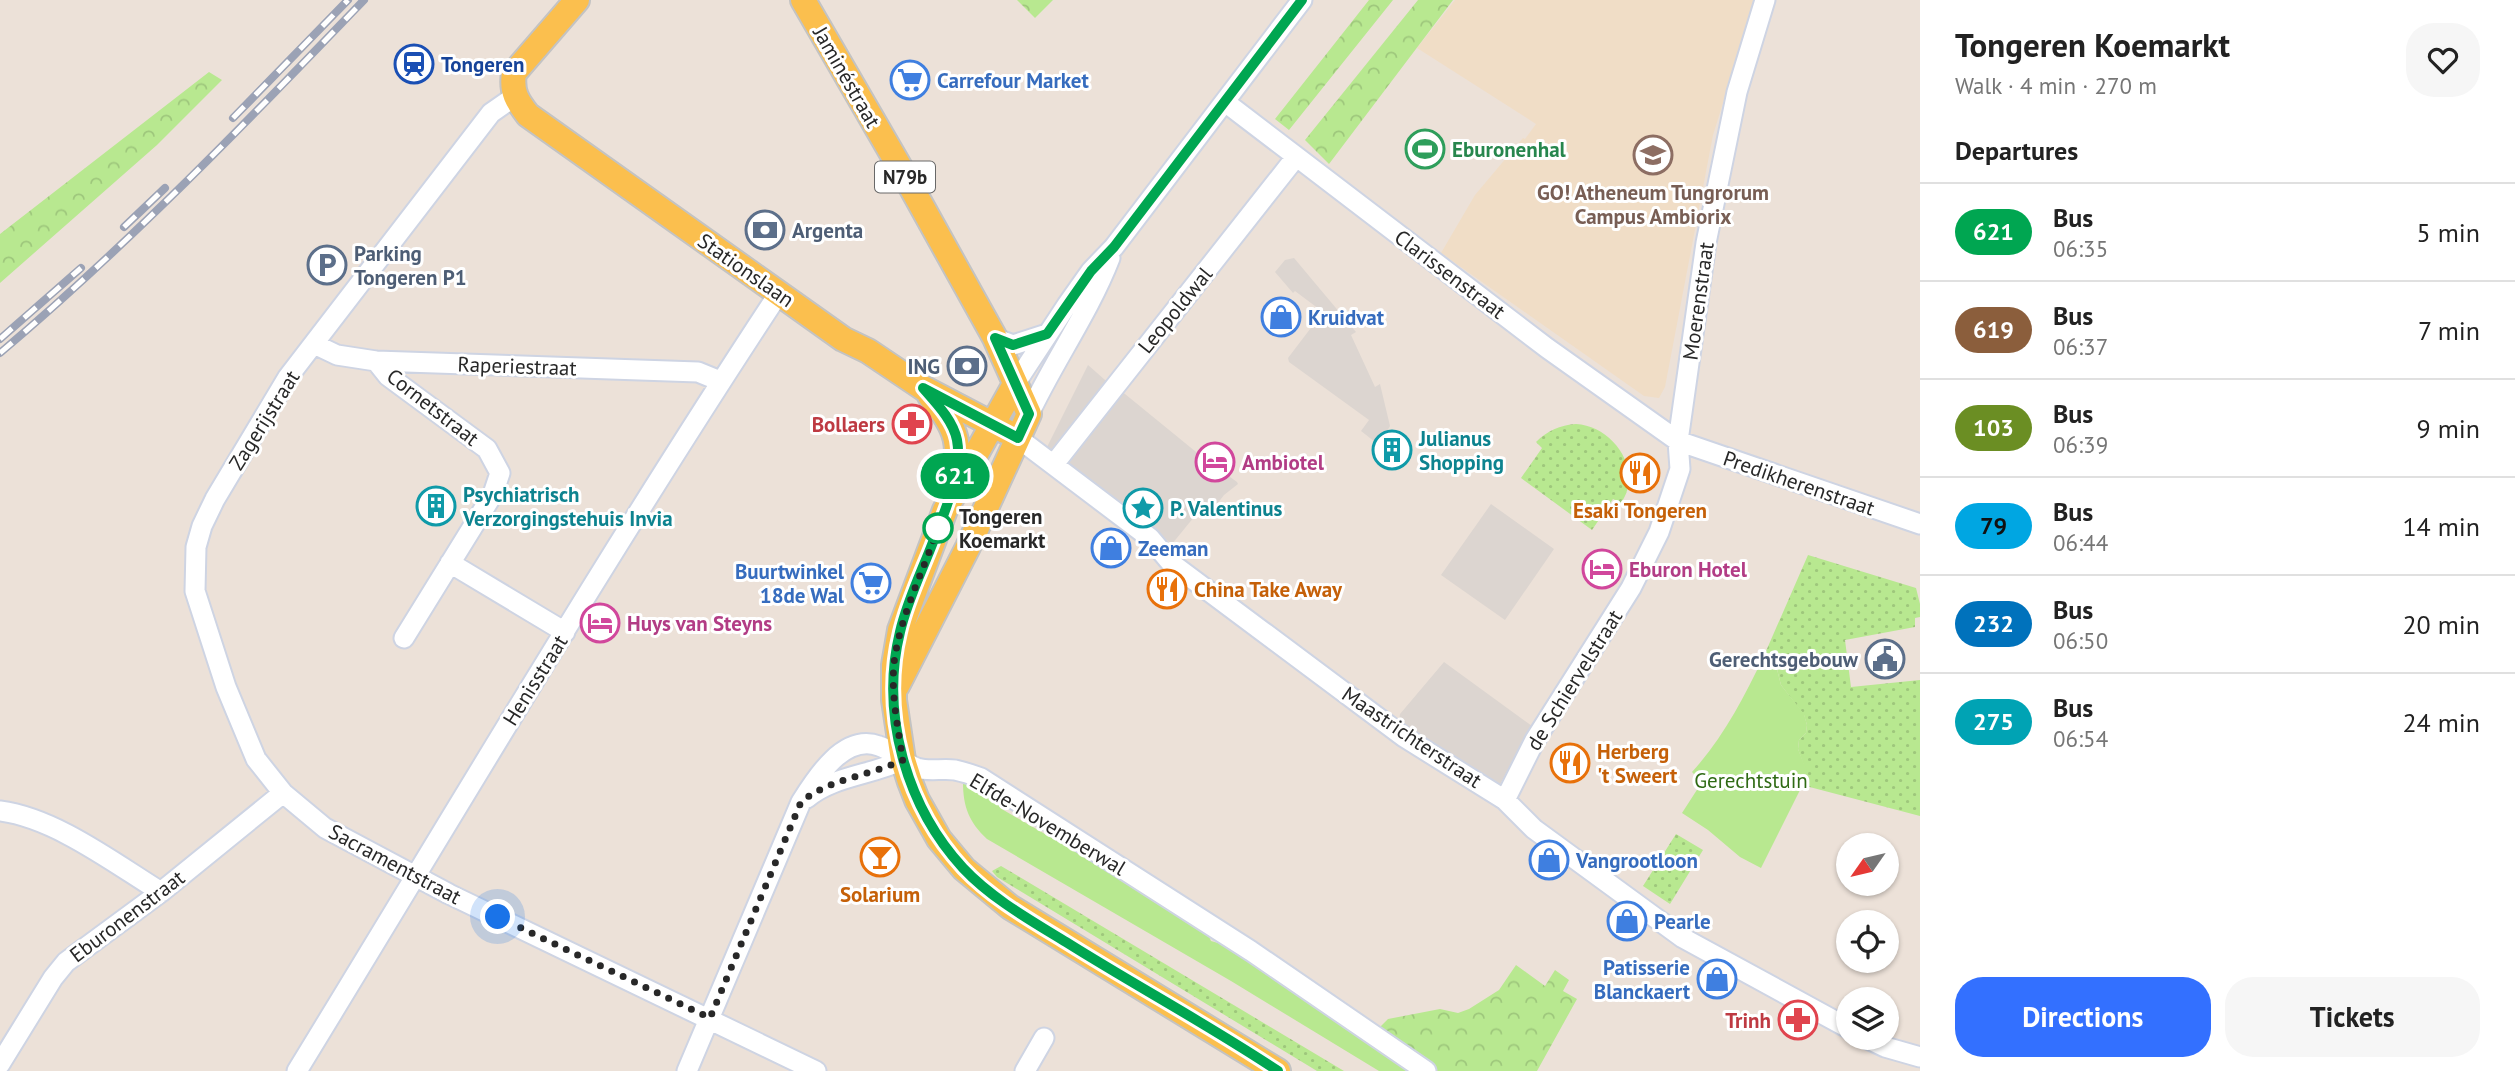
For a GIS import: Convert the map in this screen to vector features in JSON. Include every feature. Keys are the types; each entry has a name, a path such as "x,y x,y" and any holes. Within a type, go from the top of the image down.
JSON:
{"main road":[{"path":"514,97 514,73 576,0"},
{"name":"Jaminéstraat","path":"803,0 995,338 1029,414"},
{"name":"Stationslaan","path":"514,97 528,115 843,339 868,351 923,388 991,424"},
{"path":"945,510 1015,384"},
{"path":"923,388 942,410 958,442 957,467 945,510 900,630 894,665 903,760 917,800 939,838 964,869 1010,907 1278,1071"},
{"path":"895,689 973,535 1029,414"},
{"name":"Maastrichterstraat","path":"991,424 1018,438"}],"street":[{"path":"1015,384 1091,271 1114,247 1302,0"},
{"name":"Moerenstraat","path":"1678,441 1706,243 1737,92 1765,0"},
{"name":"Zagerijstraat","path":"283,793 256,759 240,724 195,591 195,565 202,526 215,499 288,377 491,113 514,97"},
{"name":"Clarissenstraat","path":"1225,102 1547,348 1678,441"},
{"name":"Leopoldwal","path":"1054,464 1296,157"},
{"path":"1029,414 1051,369 1100,283 1114,247"},
{"name":"Henisstraat","path":"297,1071 720,381 779,293"},
{"path":"995,338 1013,345 1047,334"},
{"name":"Raperiestraat","path":"314,344 337,355 376,361 698,372 720,381"},
{"name":"Cornetstraat","path":"376,361 388,376 487,449 500,473 493,494 404,638"},
{"name":"Maastrichterstraat","path":"1018,438 1150,538 1171,563 1389,726 1506,800 1534,829 1683,938 1836,1021"},
{"name":"Predikherenstraat","path":"1678,441 1920,524"},
{"name":"de Schiervelstraat","path":"1506,800 1535,740 1631,588 1659,532 1679,469 1678,441"},
{"path":"450,563 565,632"},
{"name":"Elfde-Novemberwal","path":"687,1071 801,802 834,757 858,746 878,745 915,767 956,770 981,778 1251,951 1426,1071"},
{"path":"801,802 823,787 883,769 903,760"},
{"name":"Sacramentstraat","path":"283,793 325,828 416,877 816,1071"},
{"name":"Eburonenstraat","path":"0,1065 53,978 66,962 161,892 283,793"},
{"path":"0,811 48,825 161,892"},
{"path":"1025,1071 1044,1038"},
{"path":"1896,1050 1920,1057"}],"shaded area":[{"path":"1455,0 1755,0 1713,135 1665,387 1659,398 1644,396 1441,253 1475,195 1536,124 1417,48"},
{"name":"Julianus Shopping","path":"1294,258 1356,332 1351,335 1375,387 1380,384 1390,426 1379,445 1361,431 1369,420 1289,362 1288,358 1323,312 1295,291 1293,293 1275,272 1285,260"},
{"path":"1088,365 1238,484 1224,495 1211,512 1203,506 1172,544 1046,449"},
{"path":"1491,504 1554,549 1505,620 1441,575"},
{"path":"1444,662 1532,726 1498,788 1399,721 1400,714"}],"green space":[{"path":"1017,0 1053,0 1035,18"},
{"path":"1369,0 1393,0 1289,130 1275,119"},
{"path":"1418,0 1453,0 1329,164 1305,140"},
{"path":"209,72 222,80 157,145 0,283 0,234"},
{"path":"1576,424 1590,427 1613,441 1627,464 1629,477 1621,503 1613,499 1592,530 1521,478 1542,448 1536,442 1554,429"},
{"path":"1808,555 1916,588 1920,617 1915,618 1915,627 1845,640 1851,687 1920,680 1920,816 1802,785 1807,774 1798,749 1799,740 1806,733 1804,715 1781,685 1777,669 1763,658"},
{"name":"Gerechtstuin","path":"1763,658 1769,660 1777,669 1781,685 1804,714 1806,733 1799,740 1798,749 1808,774 1761,868 1740,857 1708,830 1682,813 1702,782 1692,772 1723,732"},
{"path":"963,782 1001,804 1000,808 1209,929 1211,941 1224,941 1413,1071 1379,1071 987,839 968,814"},
{"path":"1676,834 1703,850 1670,904 1643,886"},
{"path":"1001,866 1344,1071 1317,1071 997,877 992,871"},
{"path":"1516,965 1545,986 1555,970 1569,980 1563,991 1577,999 1537,1071 1433,1071 1376,1031 1388,1019 1440,1009 1458,1013 1469,1009 1499,990"}],"railway":[{"path":"233,118 348,0"},
{"path":"0,353 141,226 364,0"},
{"path":"124,227 165,188"},
{"path":"0,339 81,268"}],"bus line":[{"name":"621","path":"1278,1071 1010,907 964,869 939,838 910,782 903,760 894,700 894,665 900,630 945,510 957,467 958,442 954,430 942,410 923,388 1018,438 1029,414 995,338 1013,345 1047,334 1091,271 1114,247 1302,0"}],"place":[{"name":"Tongeren","path":"414,64"},
{"name":"Carrefour Market","path":"910,80"},
{"name":"Eburonenhal","path":"1425,149"},
{"name":"GO! Atheneum Tungrorum Campus Ambiorix","path":"1653,155"},
{"name":"Argenta","path":"765,230"},
{"name":"Parking Tongeren P1","path":"327,265"},
{"name":"Kruidvat","path":"1281,317"},
{"name":"ING","path":"967,366"},
{"name":"Bollaers","path":"912,424"},
{"name":"Julianus Shopping","path":"1392,450"},
{"name":"Ambiotel","path":"1215,462"},
{"name":"Esaki Tongeren","path":"1640,473"},
{"name":"Psychiatrisch Verzorgingstehuis Invia","path":"436,506"},
{"name":"P. Valentinus","path":"1143,508"},
{"name":"Tongeren Koemarkt","path":"938,528"},
{"name":"Zeeman","path":"1111,548"},
{"name":"Eburon Hotel","path":"1602,569"},
{"name":"Buurtwinkel 18de Wal","path":"871,583"},
{"name":"China Take Away","path":"1167,589"},
{"name":"Huys van Steyns","path":"600,623"},
{"name":"Gerechtsgebouw","path":"1885,659"},
{"name":"Herberg 't Sweert","path":"1570,763"},
{"name":"Solarium","path":"880,857"},
{"name":"Vangrootloon","path":"1549,860"},
{"name":"Pearle","path":"1627,921"},
{"name":"Patisserie Blanckaert","path":"1717,979"},
{"name":"Trinh","path":"1798,1020"}],"route":[{"path":"498,917 710,1018 801,802 823,787 883,769 903,760 894,700 894,665 900,630 938,528"}]}
